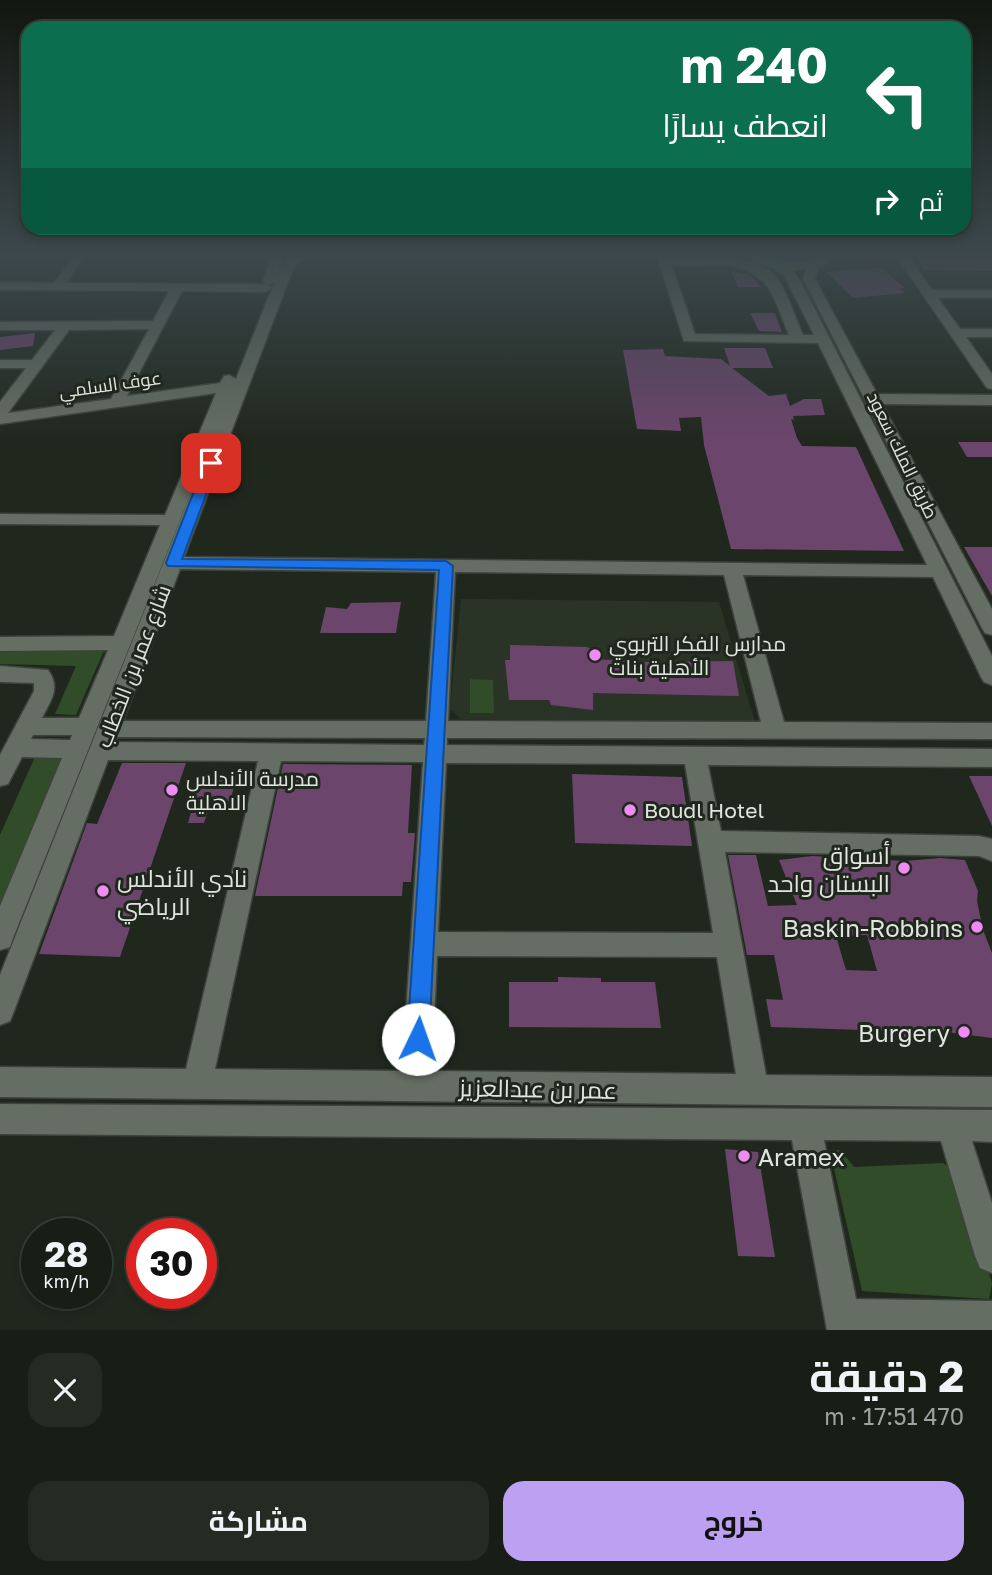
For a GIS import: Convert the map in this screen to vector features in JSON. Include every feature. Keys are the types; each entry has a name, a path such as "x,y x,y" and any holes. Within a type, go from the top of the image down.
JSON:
{"street":[{"path":"116,403 163,315"},
{"name":"شارع عمر بن الخطاب","path":"98,727 121,643 255,315"},
{"name":"شارع عمر بن الخطاب","path":"0,1012 89,750 173,563 268,315"},
{"path":"682,315 689,338 823,339"},
{"path":"787,315 797,339"},
{"name":"طريق الملك سعود","path":"811,315 992,677"},
{"name":"طريق الملك سعود","path":"828,315 992,628"},
{"path":"943,315 992,385"},
{"path":"0,326 158,325"},
{"path":"0,412 65,326"},
{"path":"956,333 992,334"},
{"path":"0,364 36,364"},
{"name":"عوف السلمي","path":"0,419 225,387"},
{"path":"872,399 992,400"},
{"path":"0,519 171,520"},
{"path":"173,563 939,571"},
{"path":"416,1086 446,566"},
{"path":"732,569 775,731"},
{"path":"0,644 121,643"},
{"path":"0,674 40,675 45,681 46,691 0,778"},
{"path":"27,727 98,727 436,741 695,755 992,758"},
{"path":"15,748 272,752 436,741 775,731 992,731"},
{"name":"شارع عمر بن الخطاب","path":"0,938 6,912 89,750"},
{"path":"197,1084 272,752"},
{"path":"695,755 754,1090"},
{"path":"710,841 979,846 992,850"},
{"path":"423,943 728,945"},
{"name":"عمر بن عبدالعزيز","path":"0,1082 992,1092"},
{"name":"عمر بن عبدالعزيز","path":"0,1119 992,1126"},
{"path":"805,1125 844,1323 992,1319"},
{"path":"952,1126 992,1256"}],"shaded area":[{"name":"مدارس الفكر التربوي الأهلية بنات","path":"461,599 719,602 755,722 461,719 450,709"}],"green space":[{"path":"105,648 76,715 55,714 76,666 0,664 0,651"},
{"path":"470,679 493,680 494,713 470,713"},
{"path":"35,757 65,757 4,904 0,904 0,835"},
{"path":"840,1150 854,1167 943,1163 957,1172 992,1283 989,1299 862,1291 830,1151"}],"building":[{"path":"751,315 776,315 782,332 759,331"},
{"path":"35,333 33,346 0,350 0,337"},
{"path":"724,348 765,348 773,368 732,368 769,396 786,394 790,406 804,399 821,399 825,415 793,416 794,420 791,419 797,438 802,446 856,447 904,551 731,549 704,445 701,417 679,418 681,431 637,429 623,350 663,349 665,356 721,359 730,366"},
{"path":"958,442 992,442 992,457 967,457"},
{"path":"964,547 992,547 992,596"},
{"path":"401,602 396,633 320,633 326,607 347,609 351,603"},
{"path":"510,645 587,647 592,649 592,659 644,662 733,661 739,696 593,693 593,710 551,705 549,700 509,700 505,660 510,660"},
{"name":"نادي الأندلس الرياضي","path":"122,763 186,763 120,957 39,954 87,823 97,824"},
{"path":"283,764 412,765 408,833 415,833 411,882 403,882 402,896 255,896"},
{"name":"Boudl Hotel","path":"572,774 682,777 692,846 575,843"},
{"path":"969,776 992,776 992,826"},
{"path":"237,777 230,801 211,802 204,823 188,823 200,778"},
{"path":"728,855 756,855 768,906 797,905 779,860 812,856 905,861 940,858 965,860 978,891 977,901 983,930 992,953 992,1038 946,1032 897,1040 894,1031 771,1027 766,999 783,1000 774,955 747,955","holes":["867,935 877,971 846,970 836,936"]},
{"path":"558,977 601,978 601,982 655,982 661,1028 509,1027 509,982 558,982"},
{"path":"725,1149 758,1152 775,1257 738,1256"}],"place":[{"name":"مدارس الفكر التربوي الأهلية بنات","path":"595,655"},
{"name":"مدرسة الأندلس الاهلية","path":"172,790"},
{"name":"Boudl Hotel","path":"630,810"},
{"name":"أسواق البستان واحد","path":"904,868"},
{"name":"نادي الأندلس الرياضي","path":"103,891"},
{"name":"Baskin-Robbins","path":"977,927"},
{"name":"Burgery","path":"964,1032"},
{"name":"Aramex","path":"744,1156"}],"route":[{"path":"211,463 173,563 446,566 418,1039"}]}
